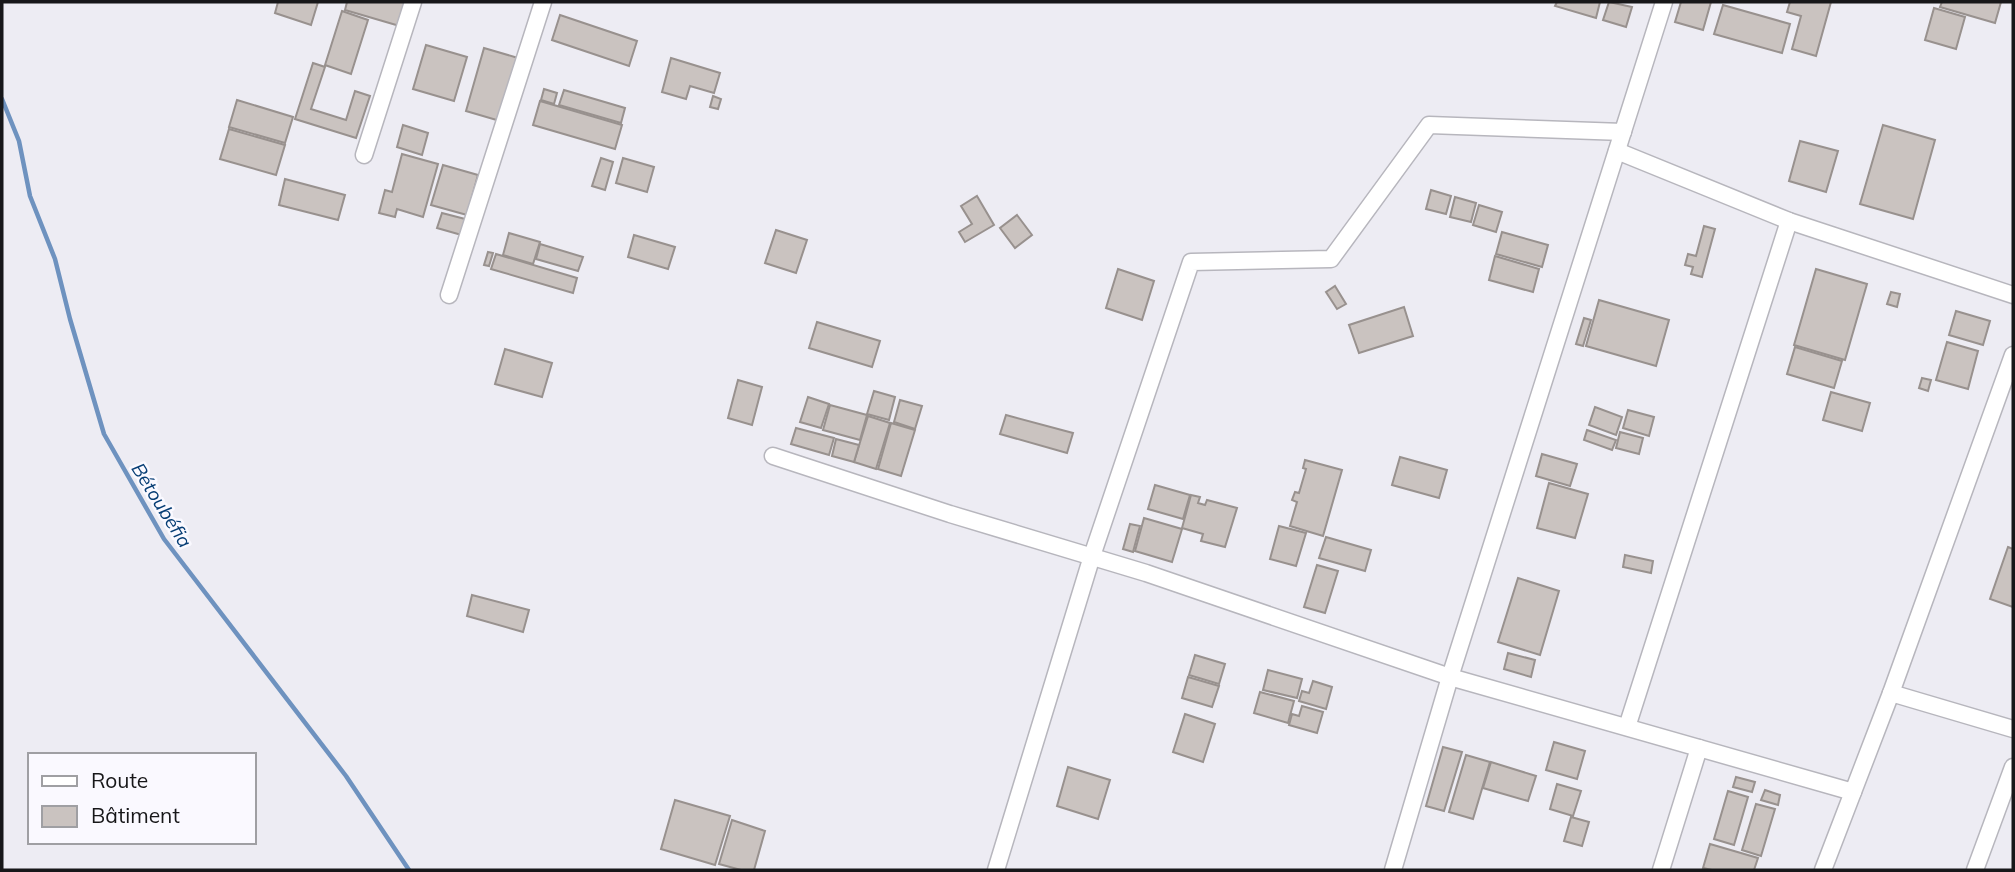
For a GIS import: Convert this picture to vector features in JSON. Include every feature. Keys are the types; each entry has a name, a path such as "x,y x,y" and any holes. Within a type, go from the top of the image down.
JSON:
{"street":[{"path":"364,155 412,2"},
{"path":"449,295 543,2"},
{"path":"1393,870 1450,677 1664,2"},
{"path":"996,870 1092,556 1191,262 1331,259 1429,125 1623,132"},
{"path":"1617,151 1790,221 2013,295"},
{"path":"1627,727 1790,221"},
{"path":"1824,870 1891,694 2013,355"},
{"path":"773,456 950,514 1092,556 1450,677 1853,792"},
{"path":"1891,694 2013,729"},
{"path":"1661,870 1699,748"},
{"path":"1975,870 2013,767"}],"building":[{"path":"278,2 318,2 311,25 275,13"},
{"path":"347,2 411,2 403,27 345,10"},
{"path":"1557,2 1600,2 1596,18 1555,6"},
{"path":"1609,2 1632,7 1626,27 1603,20"},
{"path":"1681,2 1711,2 1703,30 1675,22"},
{"path":"1790,2 1831,2 1816,56 1792,49 1801,16 1787,12"},
{"path":"1942,2 2001,2 1995,23 1940,7"},
{"path":"1723,5 1790,24 1782,53 1714,34"},
{"path":"1934,8 1965,17 1956,49 1925,40"},
{"path":"342,11 368,20 351,74 325,65"},
{"path":"560,15 637,41 629,66 552,40"},
{"path":"426,45 467,57 454,101 413,89"},
{"path":"484,48 518,58 500,121 466,111"},
{"path":"671,58 720,73 714,93 690,86 686,99 662,92"},
{"path":"313,63 325,67 311,109 346,120 355,91 370,96 356,138 295,119"},
{"path":"544,89 557,93 554,104 541,100"},
{"path":"564,90 625,108 621,123 559,105"},
{"path":"713,96 721,99 718,109 710,107"},
{"path":"237,100 293,117 285,143 229,127"},
{"path":"540,101 622,125 615,149 533,125"},
{"path":"403,125 428,133 422,155 397,147"},
{"path":"1883,125 1935,140 1913,219 1860,204"},
{"path":"229,129 285,145 276,175 220,159"},
{"path":"1800,141 1838,151 1826,192 1789,181"},
{"path":"402,154 438,164 423,217 397,209 395,217 379,213 385,190 392,192"},
{"path":"601,158 613,162 605,190 592,186"},
{"path":"623,158 654,167 647,192 616,183"},
{"path":"443,165 478,175 467,215 431,205"},
{"path":"285,179 345,195 338,220 279,205"},
{"path":"1431,190 1451,196 1446,214 1426,209"},
{"path":"977,196 994,225 965,242 959,232 972,224 961,206"},
{"path":"1455,197 1476,203 1471,222 1450,217"},
{"path":"1479,205 1502,212 1496,232 1473,225"},
{"path":"442,213 469,220 465,236 437,228"},
{"path":"1017,215 1032,235 1015,248 1000,228"},
{"path":"1704,226 1715,229 1702,277 1691,274 1693,267 1685,265 1688,254 1696,256"},
{"path":"776,230 807,240 796,273 765,263"},
{"path":"1502,232 1548,245 1542,267 1496,254"},
{"path":"509,233 540,242 533,264 503,255"},
{"path":"634,235 675,247 668,269 628,257"},
{"path":"540,244 583,257 578,271 536,259"},
{"path":"488,252 493,253 489,266 484,265"},
{"path":"496,254 577,278 573,293 491,269"},
{"path":"1495,256 1539,269 1533,292 1489,280"},
{"path":"1118,269 1154,281 1142,320 1106,308"},
{"path":"1816,269 1867,284 1845,360 1794,345"},
{"path":"1335,286 1346,304 1337,309 1326,292"},
{"path":"1891,292 1900,294 1897,307 1887,304"},
{"path":"1599,300 1669,320 1656,366 1586,346"},
{"path":"1404,307 1413,336 1359,353 1349,325"},
{"path":"1956,311 1990,321 1983,345 1949,335"},
{"path":"1584,318 1591,320 1583,346 1576,344"},
{"path":"817,322 880,341 872,367 809,348"},
{"path":"1947,342 1978,351 1968,389 1936,380"},
{"path":"1795,347 1842,361 1834,388 1787,374"},
{"path":"505,349 552,363 542,397 495,384"},
{"path":"1922,378 1931,380 1928,391 1919,388"},
{"path":"738,380 762,387 752,425 728,418"},
{"path":"874,391 895,397 889,420 867,414"},
{"path":"1831,392 1870,403 1862,431 1823,420"},
{"path":"808,397 829,404 821,428 800,422"},
{"path":"900,400 922,406 915,429 894,422"},
{"path":"830,405 867,415 860,440 823,430"},
{"path":"1595,407 1622,417 1616,435 1589,425"},
{"path":"1628,410 1654,417 1649,436 1623,428"},
{"path":"1006,415 1073,433 1067,453 1000,434"},
{"path":"868,416 890,423 876,469 854,462"},
{"path":"891,423 915,430 901,476 878,469"},
{"path":"796,428 834,438 829,455 791,444"},
{"path":"1587,430 1616,440 1612,450 1584,440"},
{"path":"1620,432 1643,438 1639,454 1616,448"},
{"path":"836,439 859,445 854,462 832,456"},
{"path":"1542,454 1577,464 1570,486 1536,476"},
{"path":"1400,457 1447,470 1439,498 1392,485"},
{"path":"1305,460 1342,470 1323,536 1290,526 1297,502 1292,500 1295,492 1299,493 1306,469 1303,468"},
{"path":"1549,483 1588,494 1575,538 1537,528"},
{"path":"1155,485 1190,495 1183,519 1148,509"},
{"path":"1191,495 1200,497 1198,503 1205,505 1207,500 1237,508 1225,547 1201,541 1203,534 1182,528"},
{"path":"1144,518 1182,529 1172,562 1135,551"},
{"path":"1130,524 1140,526 1133,552 1123,549"},
{"path":"1279,526 1306,533 1296,566 1270,559"},
{"path":"1326,537 1371,550 1365,571 1319,558"},
{"path":"2008,547 2013,549 2013,607 1990,599"},
{"path":"1625,555 1653,561 1651,573 1623,567"},
{"path":"1317,565 1338,571 1325,613 1304,607"},
{"path":"1518,578 1559,591 1540,655 1498,642"},
{"path":"472,595 529,610 523,632 467,616"},
{"path":"1508,653 1535,660 1531,677 1504,669"},
{"path":"1195,655 1225,664 1219,684 1189,675"},
{"path":"1268,670 1302,679 1297,698 1263,690"},
{"path":"1188,677 1219,686 1212,707 1182,698"},
{"path":"1313,681 1332,687 1326,709 1299,701 1302,691 1309,693"},
{"path":"1260,692 1294,701 1288,723 1254,713"},
{"path":"1302,706 1323,712 1317,733 1289,725 1292,714 1299,716"},
{"path":"1185,714 1215,724 1203,762 1173,752"},
{"path":"1554,742 1585,751 1577,779 1546,770"},
{"path":"1443,747 1462,752 1444,811 1426,806"},
{"path":"1466,755 1490,762 1473,819 1449,812"},
{"path":"1491,762 1536,776 1528,801 1483,788"},
{"path":"1068,767 1110,780 1098,819 1057,806"},
{"path":"1736,777 1755,782 1752,792 1733,787"},
{"path":"1557,784 1581,791 1573,816 1550,809"},
{"path":"1765,790 1780,795 1778,805 1761,800"},
{"path":"1728,791 1748,797 1734,845 1714,839"},
{"path":"675,800 730,816 715,865 661,849"},
{"path":"1756,804 1775,809 1761,856 1742,850"},
{"path":"1571,817 1589,822 1582,846 1564,841"},
{"path":"732,820 765,831 754,870 741,870 719,864"},
{"path":"1710,844 1758,858 1754,870 1703,868"}],"waterway":[{"name":"Bétoubéfia","path":"2,99 19,141 30,196 55,259 104,434 164,539 346,776 409,870"}]}
